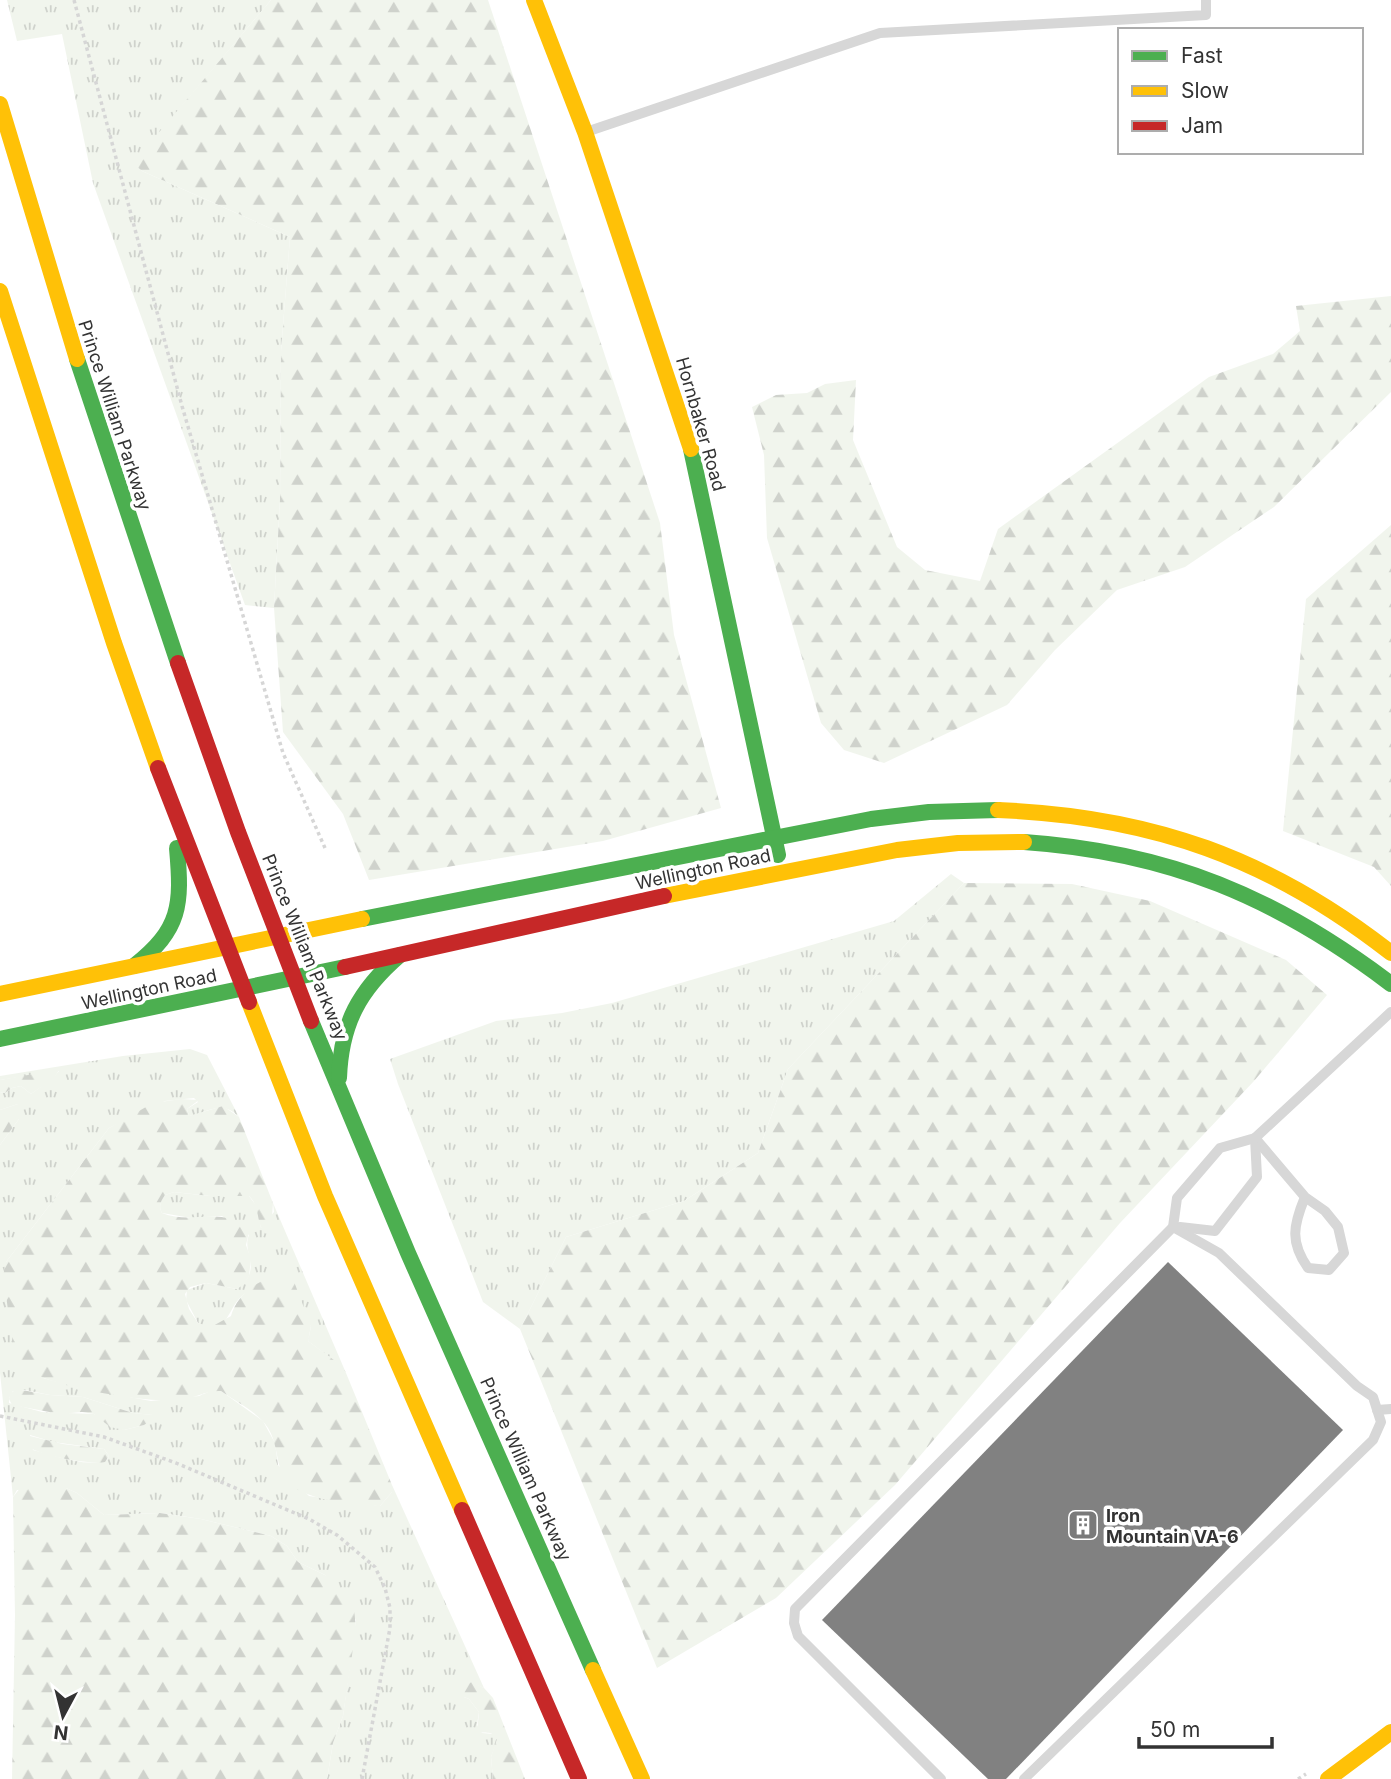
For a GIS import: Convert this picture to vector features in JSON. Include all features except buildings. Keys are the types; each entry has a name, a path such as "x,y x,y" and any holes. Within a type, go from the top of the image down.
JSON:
{"main road":[{"name":"Hornbaker Road","path":"534,0 585,132 695,461 773,838 783,872"},
{"name":"Prince William Parkway","path":"0,104 114,477 192,707 278,936 388,1204 642,1779"},
{"path":"0,291 110,631 174,813 226,947 330,1209 579,1779"},
{"name":"Wellington Road","path":"0,994 773,838 871,819 942,810 1033,810 1119,821 1185,840 1270,874 1338,914 1391,953"},
{"path":"134,966 153,953 164,938 174,923 180,903 174,813"},
{"name":"Wellington Road","path":"0,1039 295,979 903,847 954,842 1042,843 1109,850 1200,875 1286,912 1324,935 1391,984"},
{"path":"340,1089 340,1055 344,1031 353,1009 366,988 400,955"},
{"path":"1328,1779 1391,1732"}],"lane":[{"path":"585,132 880,33 1206,15 1206,0"},
{"path":"941,1779 798,1636 794,1623 795,1609 1173,1227 1177,1198 1220,1148 1255,1138 1391,1012"},
{"path":"1255,1138 1305,1197 1325,1212 1338,1227 1344,1253 1329,1270 1308,1268 1296,1251 1295,1222 1305,1197"},
{"path":"1173,1227 1215,1231 1257,1177 1255,1138"},
{"path":"1024,1779 1373,1440 1381,1422 1373,1397 1357,1386 1219,1253 1173,1227"},
{"path":"1377,1409 1391,1409"}],"path":[{"path":"74,0 182,406 283,753 325,848"},
{"path":"0,1416 104,1437 244,1491 337,1535 375,1567 385,1588 390,1608 390,1628 362,1779"}],"green space":[{"path":"7,0 271,0 134,163 142,171 290,237 281,351 280,500 274,608 245,605 93,183 62,34 17,41"},
{"path":"271,0 488,0 660,523 674,635 721,808 603,841 369,880 343,814 283,732 274,608 280,500 281,351 290,237 142,171 133,163"},
{"path":"1391,296 1391,392 1274,507 1185,567 1117,590 1055,650 1007,705 884,763 844,750 821,723 767,538 764,455 752,407 776,395 807,393 825,384 856,380 853,440 897,547 925,570 980,581 998,529 1209,377 1273,354 1300,331 1296,306"},
{"path":"1391,525 1391,886 1374,867 1283,831 1306,599"},
{"path":"951,874 964,883 788,1069 758,1153 684,1201 566,1237 520,1329 483,1302 390,1059 496,1021 562,1013 612,1003 894,921"},
{"path":"964,883 1072,884 1150,901 1286,960 1327,995 1254,1081 1120,1223 895,1485 776,1598 657,1668 520,1329 566,1237 684,1201 758,1153 788,1069"},
{"path":"190,1049 207,1055 239,1117 220,1108 189,1116 187,1109 198,1102 194,1098 165,1101 109,1128 6,1262 43,1378 151,1401 199,1396 213,1390 221,1391 263,1421 275,1443 278,1465 309,1496 380,1506 392,1492 392,1485 484,1688 472,1683 464,1697 469,1699 479,1712 477,1725 482,1733 494,1734 498,1739 491,1757 493,1779 327,1779 333,1743 343,1716 356,1620 325,1575 298,1562 287,1546 271,1536 201,1519 161,1513 104,1515 77,1493 66,1488 17,1490 13,1497 0,1373 0,1145 19,1119 18,1104 0,1110 0,1092 5,1093 21,1086 31,1094 59,1071 0,1080 0,1076 123,1056","holes":["13,1391 83,1397 133,1413 152,1415 144,1425 124,1430 94,1414 42,1412 9,1403","30,1435 53,1442 104,1449 109,1456 107,1460 89,1463 33,1450"]},
{"path":"59,1070 46,1084 31,1094 21,1086 5,1093 0,1092 0,1080"},
{"path":"181,1099 199,1100 187,1109 189,1116 223,1106 239,1117 273,1203 271,1230 266,1234 249,1196 174,1192 165,1195 160,1204 162,1213 229,1219 249,1232 246,1245 251,1259 249,1276 243,1285 237,1289 206,1283 190,1287 185,1294 189,1309 198,1323 211,1327 231,1316 240,1299 255,1285 274,1278 293,1279 311,1326 308,1341 342,1366 392,1485 392,1492 380,1506 325,1499 298,1490 288,1483 282,1474 273,1439 264,1422 221,1391 179,1400 119,1396 44,1378 16,1362 3,1276 6,1262 109,1128 153,1103"},
{"path":"18,1104 22,1106 19,1119 0,1145 0,1110"},
{"path":"174,1192 249,1196 258,1208 261,1228 274,1212 273,1203 346,1373 341,1366 308,1341 311,1326 274,1279 244,1294 220,1325 207,1327 198,1323 186,1300 187,1290 206,1283 237,1289 249,1275 249,1235 222,1216 191,1218 162,1213 162,1199"},
{"path":"16,1389 83,1397 133,1413 153,1415 154,1418 144,1425 124,1430 110,1427 94,1414 60,1414 12,1405 10,1394"},
{"path":"26,1435 63,1444 104,1449 109,1456 105,1462 97,1463 48,1455 22,1442"},
{"path":"35,1483 66,1488 77,1493 104,1515 160,1513 201,1519 271,1536 287,1546 298,1562 334,1582 354,1609 356,1628 343,1716 333,1743 327,1779 12,1779 15,1615 13,1497 21,1487"},
{"path":"472,1682 484,1688 493,1698 525,1779 493,1779 491,1757 497,1739 491,1733 477,1732 479,1712 469,1699 464,1697 462,1691 463,1685"}],"traffic: fast":[{"path":"77,359 178,663"},
{"path":"691,449 778,855"},
{"path":"362,919 871,819 929,812 998,810"},
{"path":"1024,842 1077,847 1126,856 1174,868 1219,884 1263,903 1306,927 1391,984"},
{"path":"134,966 161,940 175,914 179,885 177,848"},
{"path":"339,1078 344,1041 355,1009 373,981 400,955"},
{"path":"0,1039 345,967"},
{"path":"311,1021 408,1253 593,1670"}],"traffic: slow":[{"path":"534,0 585,132 691,449"},
{"path":"0,104 77,359"},
{"path":"0,291 114,643 158,768"},
{"path":"998,810 1054,814 1107,822 1158,833 1206,848 1300,891 1391,953"},
{"path":"664,896 897,850 958,843 1024,842"},
{"path":"0,994 362,919"},
{"path":"249,1002 325,1196 462,1510"},
{"path":"593,1670 642,1779"},
{"path":"1328,1779 1391,1732"}],"traffic: jam":[{"path":"178,663 238,832 311,1021"},
{"path":"158,768 249,1002"},
{"path":"345,967 664,896"},
{"path":"462,1510 579,1779"}],"place":[{"name":"Iron Mountain VA-6","path":"1083,1525"}]}
